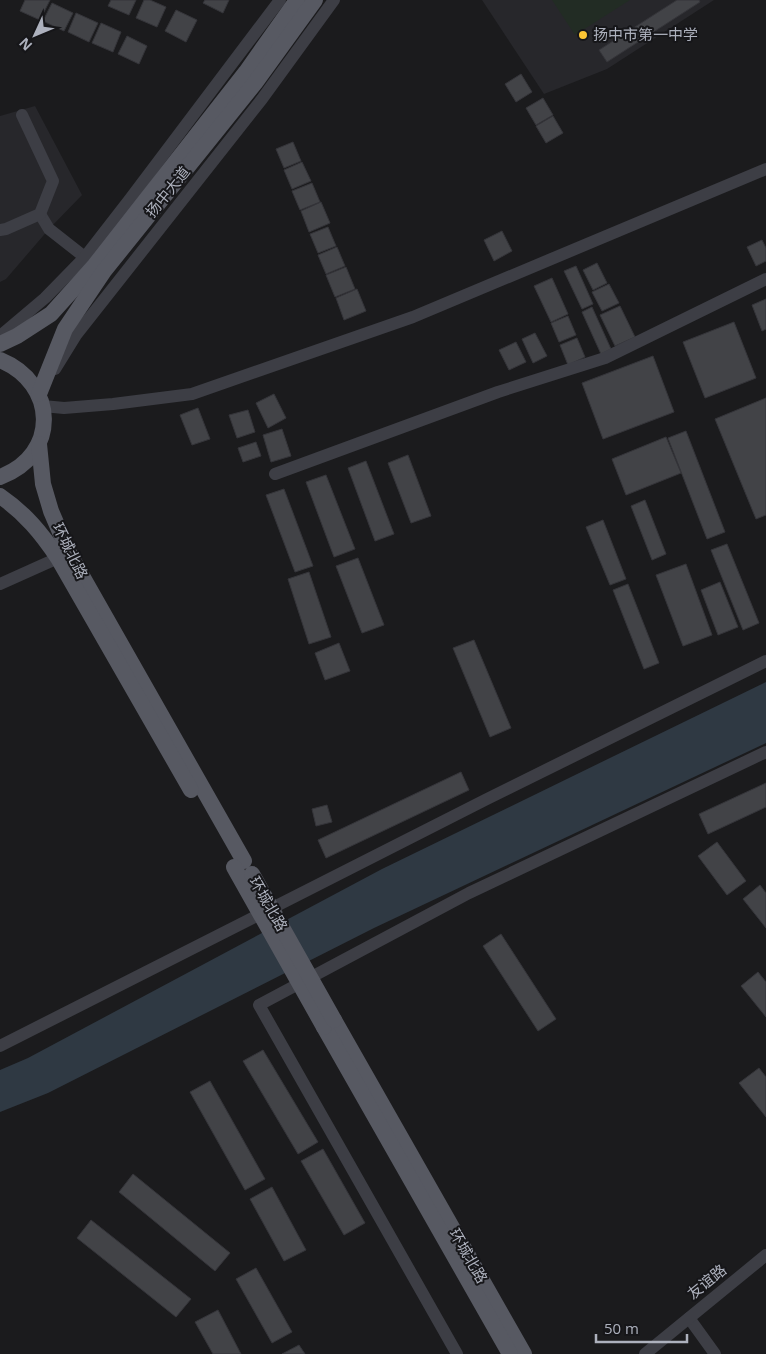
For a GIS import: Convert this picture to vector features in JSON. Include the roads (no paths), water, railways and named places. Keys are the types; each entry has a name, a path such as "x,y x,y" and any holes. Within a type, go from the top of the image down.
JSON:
{"main road":[{"name":"扬中大道","path":"0,344 17,336 51,314 90,261 246,72 297,0"},
{"name":"扬中大道","path":"41,400 65,329 104,271 255,83 315,0"},
{"path":"0,360 12,365 32,383 41,400 44,419 43,432 39,444 23,464 13,472 0,477"},
{"name":"环城北路","path":"39,444 43,484 51,512 70,553 239,864 510,1354"},
{"name":"环城北路","path":"0,496 16,508 42,534 58,558 239,864"},
{"name":"环城北路","path":"329,1024 524,1354"}],"street":[{"path":"0,336 90,261 136,192 280,0"},
{"path":"334,0 262,99 76,335 41,400 64,408 192,394 413,318 766,169"},
{"path":"0,230 40,214 53,181 22,115"},
{"path":"40,214 49,229 90,261"},
{"path":"275,474 498,392 605,358 766,279"},
{"path":"0,584 58,558"},
{"path":"0,1046 487,799 766,661"},
{"path":"457,1354 259,1005 469,893 766,752"},
{"name":"友谊路","path":"645,1354 766,1255"},
{"path":"689,1318 715,1354"}],"place":[{"name":"扬中市第一中学","path":"583,35"}]}
